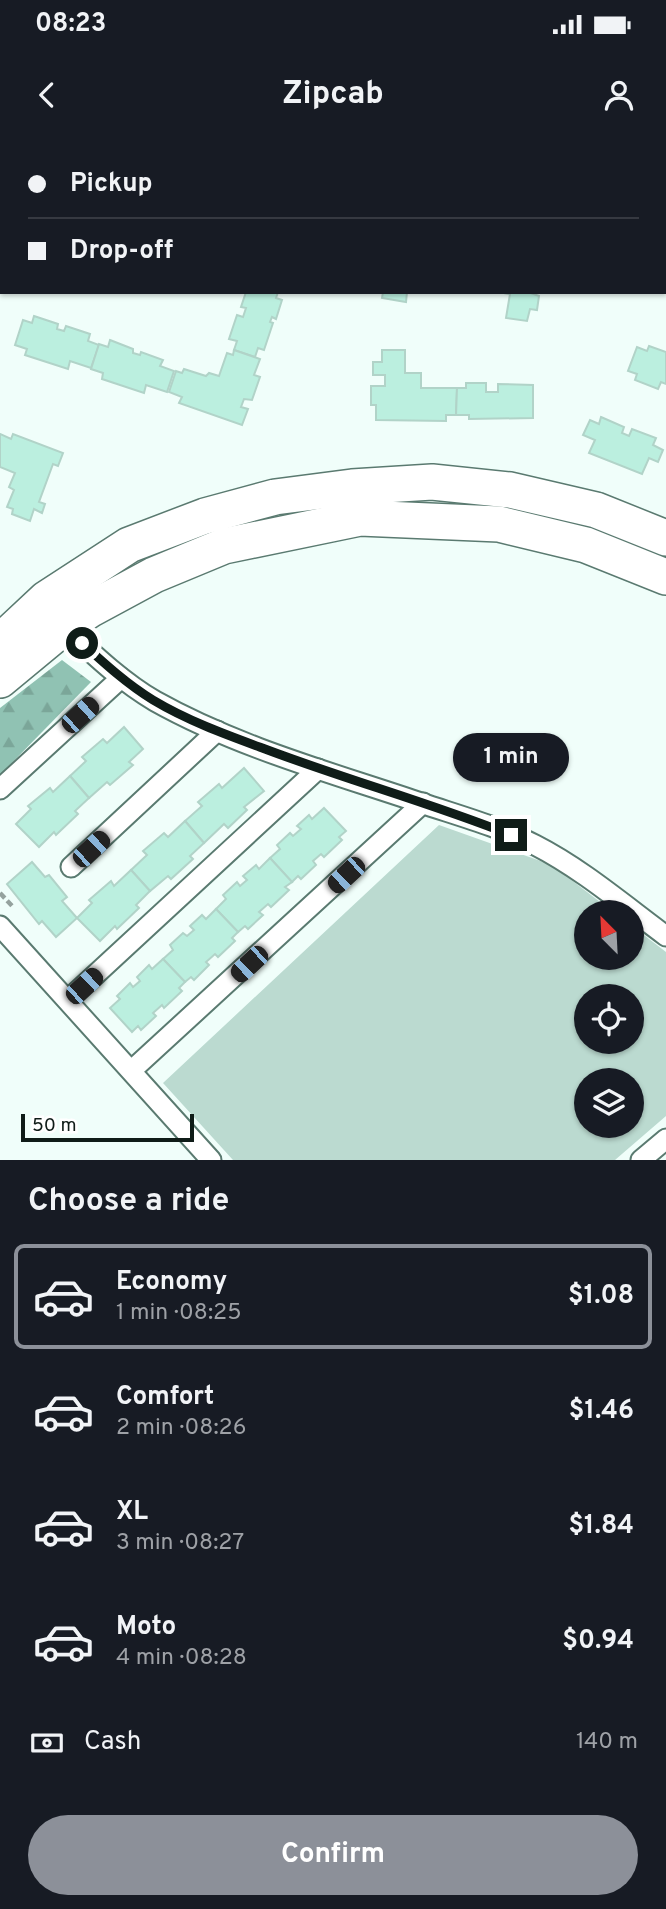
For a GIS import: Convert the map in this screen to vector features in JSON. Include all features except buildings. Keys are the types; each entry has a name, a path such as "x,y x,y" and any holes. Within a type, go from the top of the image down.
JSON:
{"highway":[{"path":"0,642 46,599 129,545 205,516 275,497 352,486 432,482 497,488 596,510 666,538"},
{"path":"0,680 91,609 153,575 225,546 360,518 499,524 586,545 666,577"}],"street":[{"path":"64,628 121,678 153,700 217,731 318,769 467,817 534,844 564,862 666,936"},
{"path":"0,789 121,678"},
{"path":"71,867 217,731"},
{"path":"68,1000 318,769"},
{"path":"132,1070 423,803"},
{"path":"0,926 211,1160"},
{"path":"641,1160 666,1139"}],"green space":[{"path":"62,660 91,682 0,775 0,708"},
{"path":"439,825 552,865 597,900 574,900 574,970 644,970 644,935 666,952 666,1116 644,1135 644,1068 574,1068 574,1138 640,1138 615,1160 233,1160 163,1083"}],"route":[{"path":"82,643 121,678 153,700 198,723 318,769 467,817 511,835"}]}
